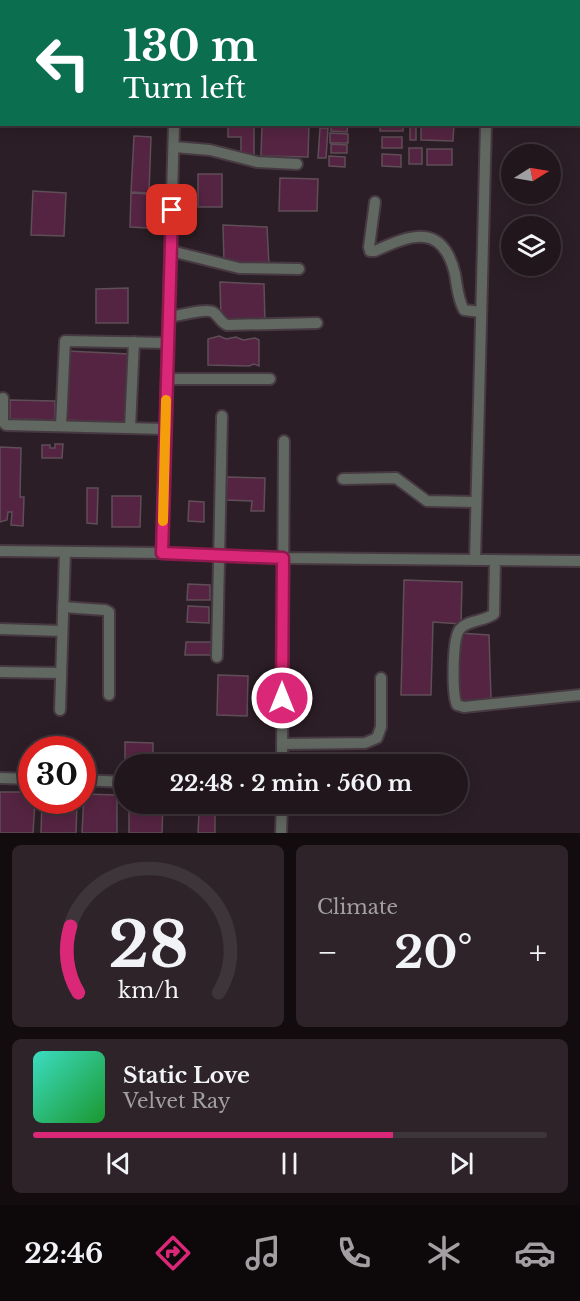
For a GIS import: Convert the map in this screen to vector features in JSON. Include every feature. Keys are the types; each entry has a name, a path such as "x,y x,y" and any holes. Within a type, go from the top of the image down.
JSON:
{"street":[{"path":"162,553 174,126"},
{"path":"475,560 486,126"},
{"path":"174,147 210,150 257,162 297,164"},
{"path":"375,202 370,251 374,252 407,237 422,236 435,239 448,255 464,310 481,312"},
{"path":"171,251 239,268 299,269"},
{"path":"169,317 207,310 227,325 317,323"},
{"path":"61,426 65,341 168,343"},
{"path":"130,428 134,342"},
{"path":"167,379 270,379"},
{"path":"3,398 3,422 6,425 165,429"},
{"path":"218,657 222,416"},
{"path":"282,754 284,441"},
{"path":"343,479 396,478 427,501 476,502"},
{"path":"0,551 162,553 283,558 580,561"},
{"path":"60,710 65,552"},
{"path":"495,560 494,614 460,629 456,638 454,694 457,705 459,707 474,706 580,695"},
{"path":"63,607 109,612 109,695"},
{"path":"0,629 62,631"},
{"path":"0,672 61,673"},
{"path":"282,744 365,743 377,738 381,727 381,678"},
{"path":"0,778 18,778"},
{"path":"96,781 114,782"},
{"path":"281,833 282,814"}],"building":[{"path":"228,126 254,126 254,155 241,155 241,137 228,137"},
{"path":"262,126 309,126 308,157 261,156"},
{"path":"331,126 348,126 347,132 331,131"},
{"path":"380,126 403,126 403,131 380,131"},
{"path":"410,126 416,126 416,140 410,140"},
{"path":"421,126 454,126 453,141 421,140"},
{"path":"320,128 328,128 326,158 318,158"},
{"path":"330,133 348,134 348,143 330,143"},
{"path":"134,136 151,137 149,193 131,192"},
{"path":"382,137 402,137 402,148 382,148"},
{"path":"331,144 347,145 347,153 331,153"},
{"path":"409,148 422,148 422,164 409,164"},
{"path":"427,149 452,149 452,165 427,165"},
{"path":"382,154 401,155 401,167 382,166"},
{"path":"329,156 345,157 345,167 329,166"},
{"path":"198,174 222,174 222,207 198,207"},
{"path":"280,178 318,179 317,211 279,211"},
{"path":"33,191 66,193 64,236 31,235"},
{"path":"131,193 149,194 148,228 130,227"},
{"path":"223,225 267,227 269,265 224,263"},
{"path":"220,282 264,284 265,322 221,320"},
{"path":"128,288 128,323 96,323 96,289"},
{"path":"219,336 226,339 236,337 243,340 255,338 259,340 259,366 254,364 249,366 208,365 208,339"},
{"path":"67,351 129,354 126,423 64,420"},
{"path":"10,400 55,401 55,420 10,419"},
{"path":"55,444 63,444 62,458 42,458 42,445 55,448"},
{"path":"0,447 21,448 20,497 24,497 23,526 11,525 12,512 8,512 7,520 0,522"},
{"path":"227,477 265,478 264,511 251,511 252,501 226,500"},
{"path":"87,488 98,488 97,524 87,523"},
{"path":"112,496 141,496 140,527 112,527"},
{"path":"189,501 204,502 204,522 188,521"},
{"path":"404,580 462,582 461,624 433,622 431,695 401,695"},
{"path":"188,584 210,585 210,600 187,600"},
{"path":"188,606 209,607 209,623 187,622"},
{"path":"459,633 489,635 491,699 470,705 458,702"},
{"path":"186,642 213,642 213,655 185,655"},
{"path":"218,675 248,676 247,716 217,715"},
{"path":"125,742 153,743 153,754 125,754"},
{"path":"0,792 18,792 18,814 34,814 33,833 0,833"},
{"path":"96,794 114,795 117,833 82,833 83,814 96,814"},
{"path":"42,814 77,814 76,833 41,833"},
{"path":"129,814 163,814 162,833 129,833"},
{"path":"199,814 215,814 215,833 198,833"}],"slow traffic":[{"path":"163,521 166,400"}],"route":[{"path":"172,210 162,553 283,558 282,698"}]}
